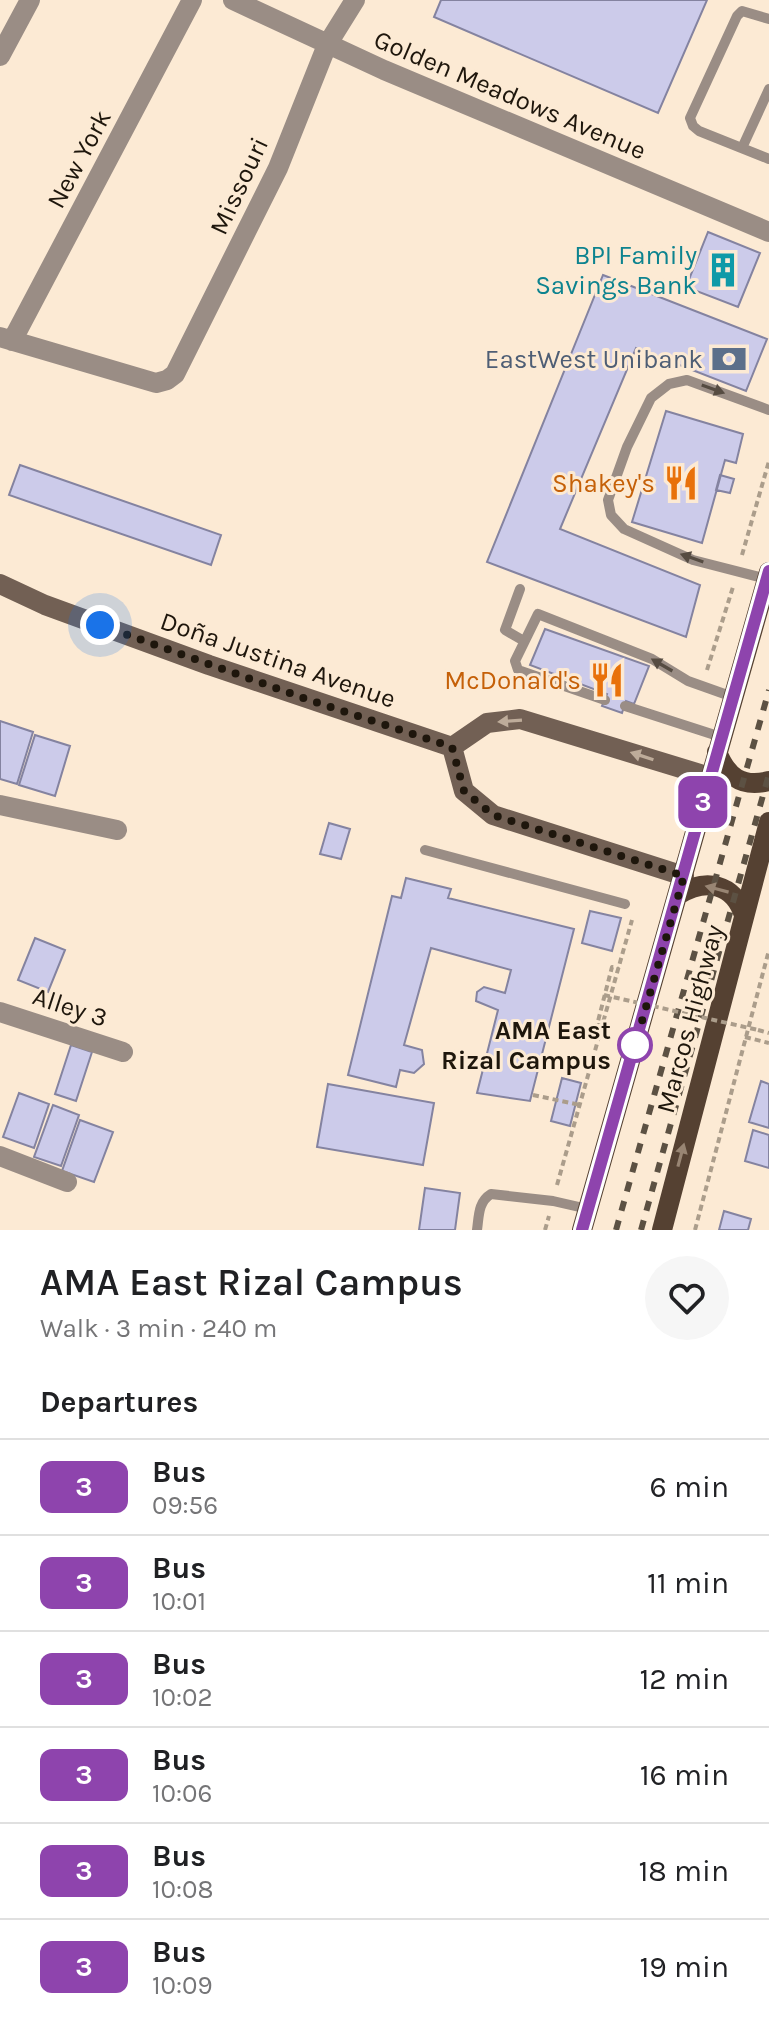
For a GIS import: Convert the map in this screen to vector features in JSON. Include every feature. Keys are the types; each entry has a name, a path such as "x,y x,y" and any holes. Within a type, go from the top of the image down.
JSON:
{"main road":[{"name":"Marcos Highway","path":"582,1230 768,575"},
{"path":"719,745 729,775 738,781 751,783 769,781"},
{"name":"Marcos Highway","path":"662,1230 769,822"},
{"path":"681,886 716,886 730,892 739,900 744,915"}],"street":[{"path":"0,56 30,0"},
{"name":"New York","path":"6,339 192,0"},
{"name":"Golden Meadows Avenue","path":"233,0 327,45 769,232"},
{"name":"Missouri","path":"6,339 156,383 175,374 278,168 327,45 355,0"},
{"name":"Doña Justina Avenue","path":"0,584 45,605 209,665 452,747"},
{"path":"681,886 493,815 464,791 452,747 487,723 520,719 710,777"},
{"path":"0,805 117,830"},
{"name":"Alley 3","path":"0,1012 123,1052"},
{"path":"0,1156 67,1182"}],"lane":[{"path":"769,19 750,11 742,11 737,16 690,118 699,131 769,159"},
{"path":"742,148 769,89"},
{"path":"768,575 693,560 624,529 611,515 608,500 627,447 651,398 669,384 687,380 769,410"},
{"path":"520,589 505,630 524,641"},
{"path":"605,700 518,670 515,661 538,614 652,659 702,687 733,697"},
{"path":"625,706 719,745"},
{"path":"425,850 625,904"},
{"path":"477,1230 480,1207 484,1198 491,1194 553,1201 588,1209"}],"path":[{"path":"702,687 769,461"},
{"path":"545,1230 632,919"},
{"path":"695,1230 769,950"},
{"path":"602,1025 597,1025 612,967 619,969"},
{"path":"604,995 769,1033"},
{"path":"745,1037 769,1043"},
{"path":"533,1095 580,1105"}],"building":[{"path":"441,0 707,0 658,113 434,17"},
{"name":"BPI Family Savings Bank","path":"708,232 760,253 738,307 686,287"},
{"path":"603,275 767,339 746,391 636,348 560,529 700,585 686,637 487,562"},
{"name":"Shakey's","path":"666,411 743,434 736,463 725,460 702,543 632,522"},
{"path":"20,465 221,535 211,565 9,495"},
{"path":"720,475 734,479 730,493 716,490"},
{"name":"McDonald's","path":"545,629 649,666 634,704 626,701 622,713 602,706 607,694 530,665"},
{"path":"0,721 33,732 17,784 0,779"},
{"path":"35,735 70,746 55,796 19,785"},
{"path":"329,823 350,829 341,859 320,854"},
{"path":"406,878 451,889 448,898 574,929 530,1101 477,1093 498,1010 476,1001 477,992 484,987 505,993 511,970 431,948 404,1045 422,1050 424,1064 414,1073 400,1070 396,1087 348,1075 392,896 401,898"},
{"path":"590,911 621,918 612,951 582,943"},
{"path":"35,938 65,950 48,992 18,980"},
{"path":"71,1045 92,1052 76,1101 55,1094"},
{"path":"562,1078 581,1083 570,1126 551,1121"},
{"path":"761,1081 769,1084 769,1128 749,1122"},
{"path":"328,1084 434,1103 423,1165 317,1147"},
{"path":"19,1093 49,1104 34,1148 3,1137"},
{"path":"53,1105 79,1115 61,1166 34,1157"},
{"path":"80,1120 113,1132 94,1182 62,1171"},
{"path":"753,1130 769,1135 769,1168 745,1161"},
{"path":"425,1188 460,1193 455,1230 419,1230"},
{"path":"724,1211 751,1219 748,1230 719,1230"}],"railway":[{"path":"616,1230 769,690"},
{"path":"641,1230 769,774"}],"bus line":[{"name":"3","path":"582,1230 769,571"}],"place":[{"name":"BPI Family Savings Bank","path":"723,270"},
{"name":"EastWest Unibank","path":"729,359"},
{"name":"Shakey's","path":"681,483"},
{"name":"McDonald's","path":"607,680"},
{"name":"AMA East Rizal Campus","path":"635,1045"}],"route":[{"path":"100,625 452,747 464,791 493,815 684,876 635,1045"}]}
